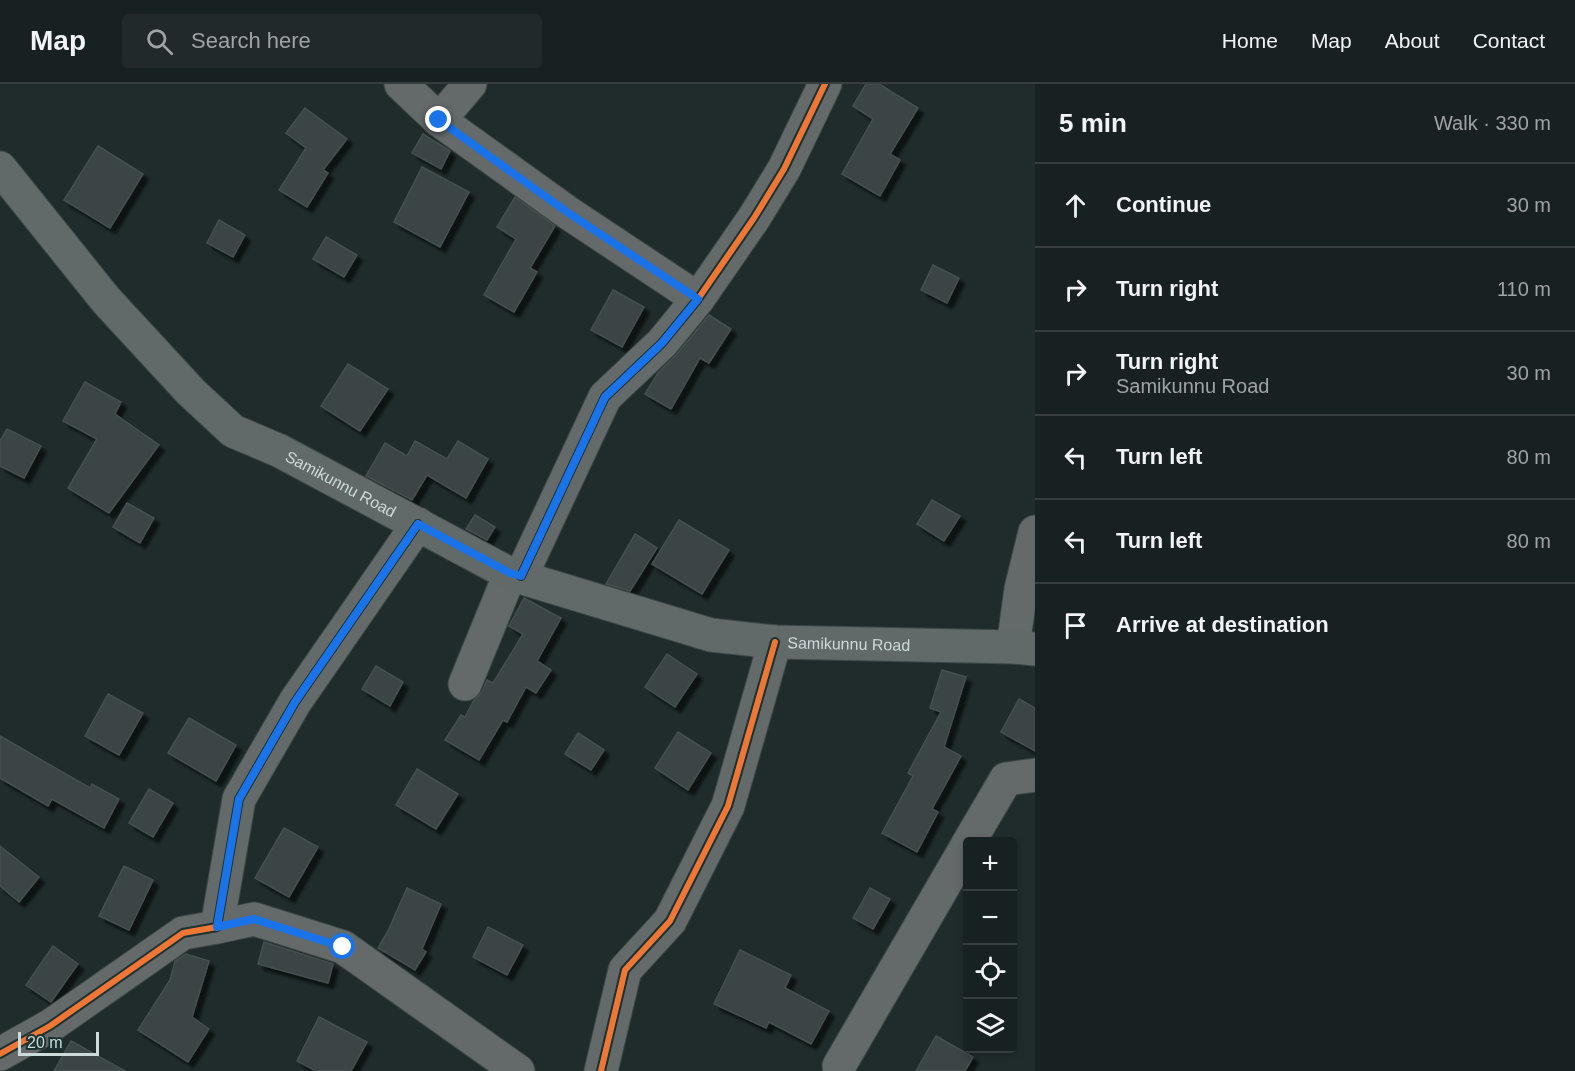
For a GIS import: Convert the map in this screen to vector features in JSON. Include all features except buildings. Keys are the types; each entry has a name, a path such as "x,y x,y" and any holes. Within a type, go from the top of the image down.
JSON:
{"main road":[{"name":"Samikunnu Road","path":"0,168 106,300 191,392 233,431 280,451 516,575 711,635 775,642 1024,648"}],"street":[{"path":"401,84 439,120 576,218 698,299"},
{"path":"439,120 470,84"},
{"path":"465,684 516,575 605,397 662,343 698,299 784,170 825,84"},
{"path":"217,927 239,799 295,702 418,524"},
{"path":"1024,648 1021,589 1035,532"},
{"path":"601,1071 626,970 670,921 728,806 775,642"},
{"path":"972,837 1006,779 1035,775"},
{"path":"838,1066 963,852"},
{"path":"0,1054 50,1026 183,933 254,919 343,947 518,1071"}],"cycle path":[{"path":"521,576 605,397 662,343 698,299 754,218 784,169 825,84"},
{"path":"0,1054 50,1026 183,933 217,927 239,799 295,702 418,524"},
{"path":"601,1071 625,970 670,921 728,806 775,642"}],"route":[{"path":"343,947 254,919 217,927 239,799 295,702 418,524 510,573 521,576 605,397 662,343 698,299 567,212 439,120"}]}
